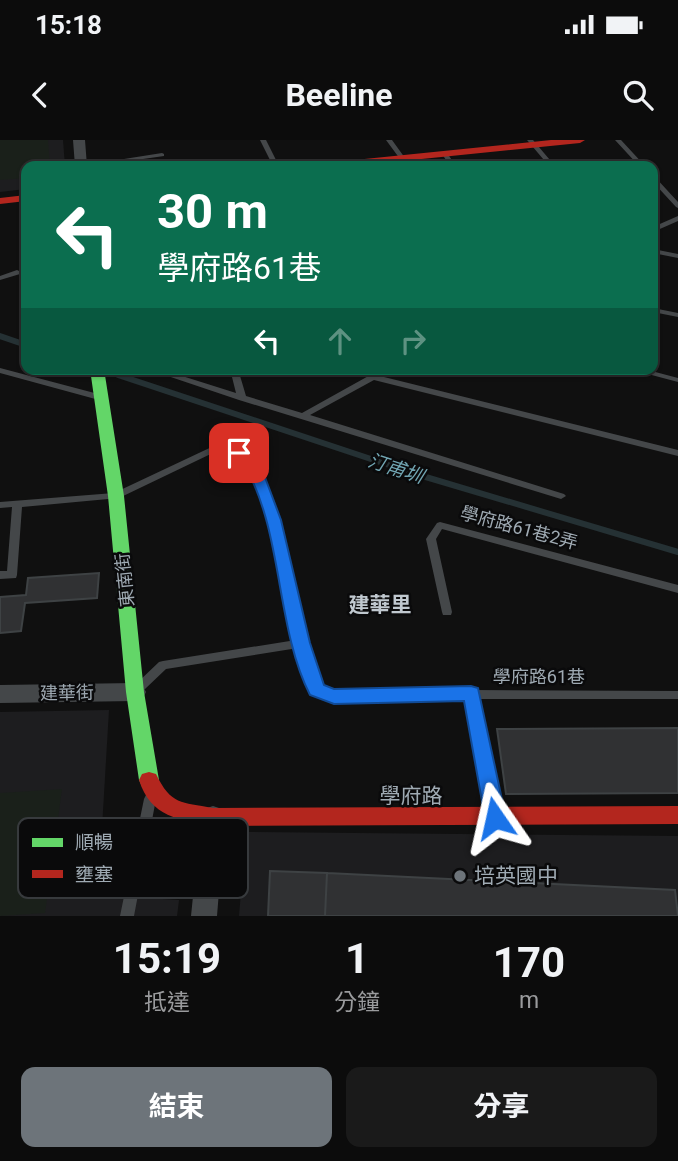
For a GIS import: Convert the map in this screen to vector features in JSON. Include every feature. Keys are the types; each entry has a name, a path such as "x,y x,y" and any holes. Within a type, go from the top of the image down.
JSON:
{"street":[{"path":"79,140 81,161"},
{"path":"383,161 402,158 449,160 532,143 580,140"},
{"path":"0,201 21,199"},
{"name":"東南街","path":"97,375 116,496 135,692 151,792"},
{"name":"建華街","path":"0,694 135,692"},
{"name":"學府路","path":"151,792 166,807 213,817 678,816"},
{"path":"204,916 206,898"}],"lane":[{"path":"263,140 274,161"},
{"path":"389,140 402,158"},
{"path":"618,140 637,161"},
{"path":"532,143 548,161"},
{"path":"126,161 162,155"},
{"path":"658,184 678,206"},
{"path":"658,228 678,218"},
{"path":"658,252 678,256"},
{"path":"0,278 17,272"},
{"path":"658,311 678,315"},
{"path":"0,370 99,397"},
{"path":"171,375 561,496"},
{"path":"236,375 242,398"},
{"path":"303,416 367,375"},
{"path":"378,375 678,453"},
{"path":"658,375 678,380"},
{"path":"0,505 116,496 218,447 239,453 252,464 273,520 302,643 163,665 135,692"},
{"path":"0,575 12,575 17,505"},
{"name":"學府路61巷2弄","path":"447,612 430,539 440,525 678,589"},
{"name":"學府路61巷","path":"302,643 317,690 334,696 678,695"},
{"path":"471,694 495,818"},
{"path":"146,818 151,792"},
{"path":"127,916 130,898"}],"shaded area":[{"path":"0,140 63,140 65,161 21,161 21,190 0,192"},
{"path":"0,140 48,140 50,161 21,161 21,178 0,180"},
{"path":"109,710 103,818 18,818 18,898 179,900 177,916 0,916 0,712"},
{"path":"62,789 58,818 18,818 18,898 47,898 45,913 0,916 0,793"},
{"name":"培英國中","path":"248,832 678,836 678,916 239,916 240,898 248,898"}],"building":[{"path":"99,573 97,598 25,603 21,631 0,633 0,597 26,595 28,578"},
{"path":"678,728 678,793 506,794 497,729"},
{"path":"270,871 327,873 325,916 268,916"},
{"path":"327,873 675,890 678,916 325,916"}],"waterway":[{"name":"汀甫圳","path":"0,336 21,343"},
{"name":"汀甫圳","path":"118,375 419,475 678,552"}],"traffic: fast":[{"path":"98,375 116,496 135,692 149,780"}],"traffic: jam":[{"path":"374,161 580,140"},
{"path":"0,201 21,199"},
{"path":"149,780 157,798 165,804 213,817 678,815"}],"place":[{"name":"培英國中","path":"460,876"}],"district":[{"name":"建華里","path":"380,605"}],"route":[{"path":"239,453 252,464 273,520 302,643 317,690 334,696 471,694 495,818"}]}
